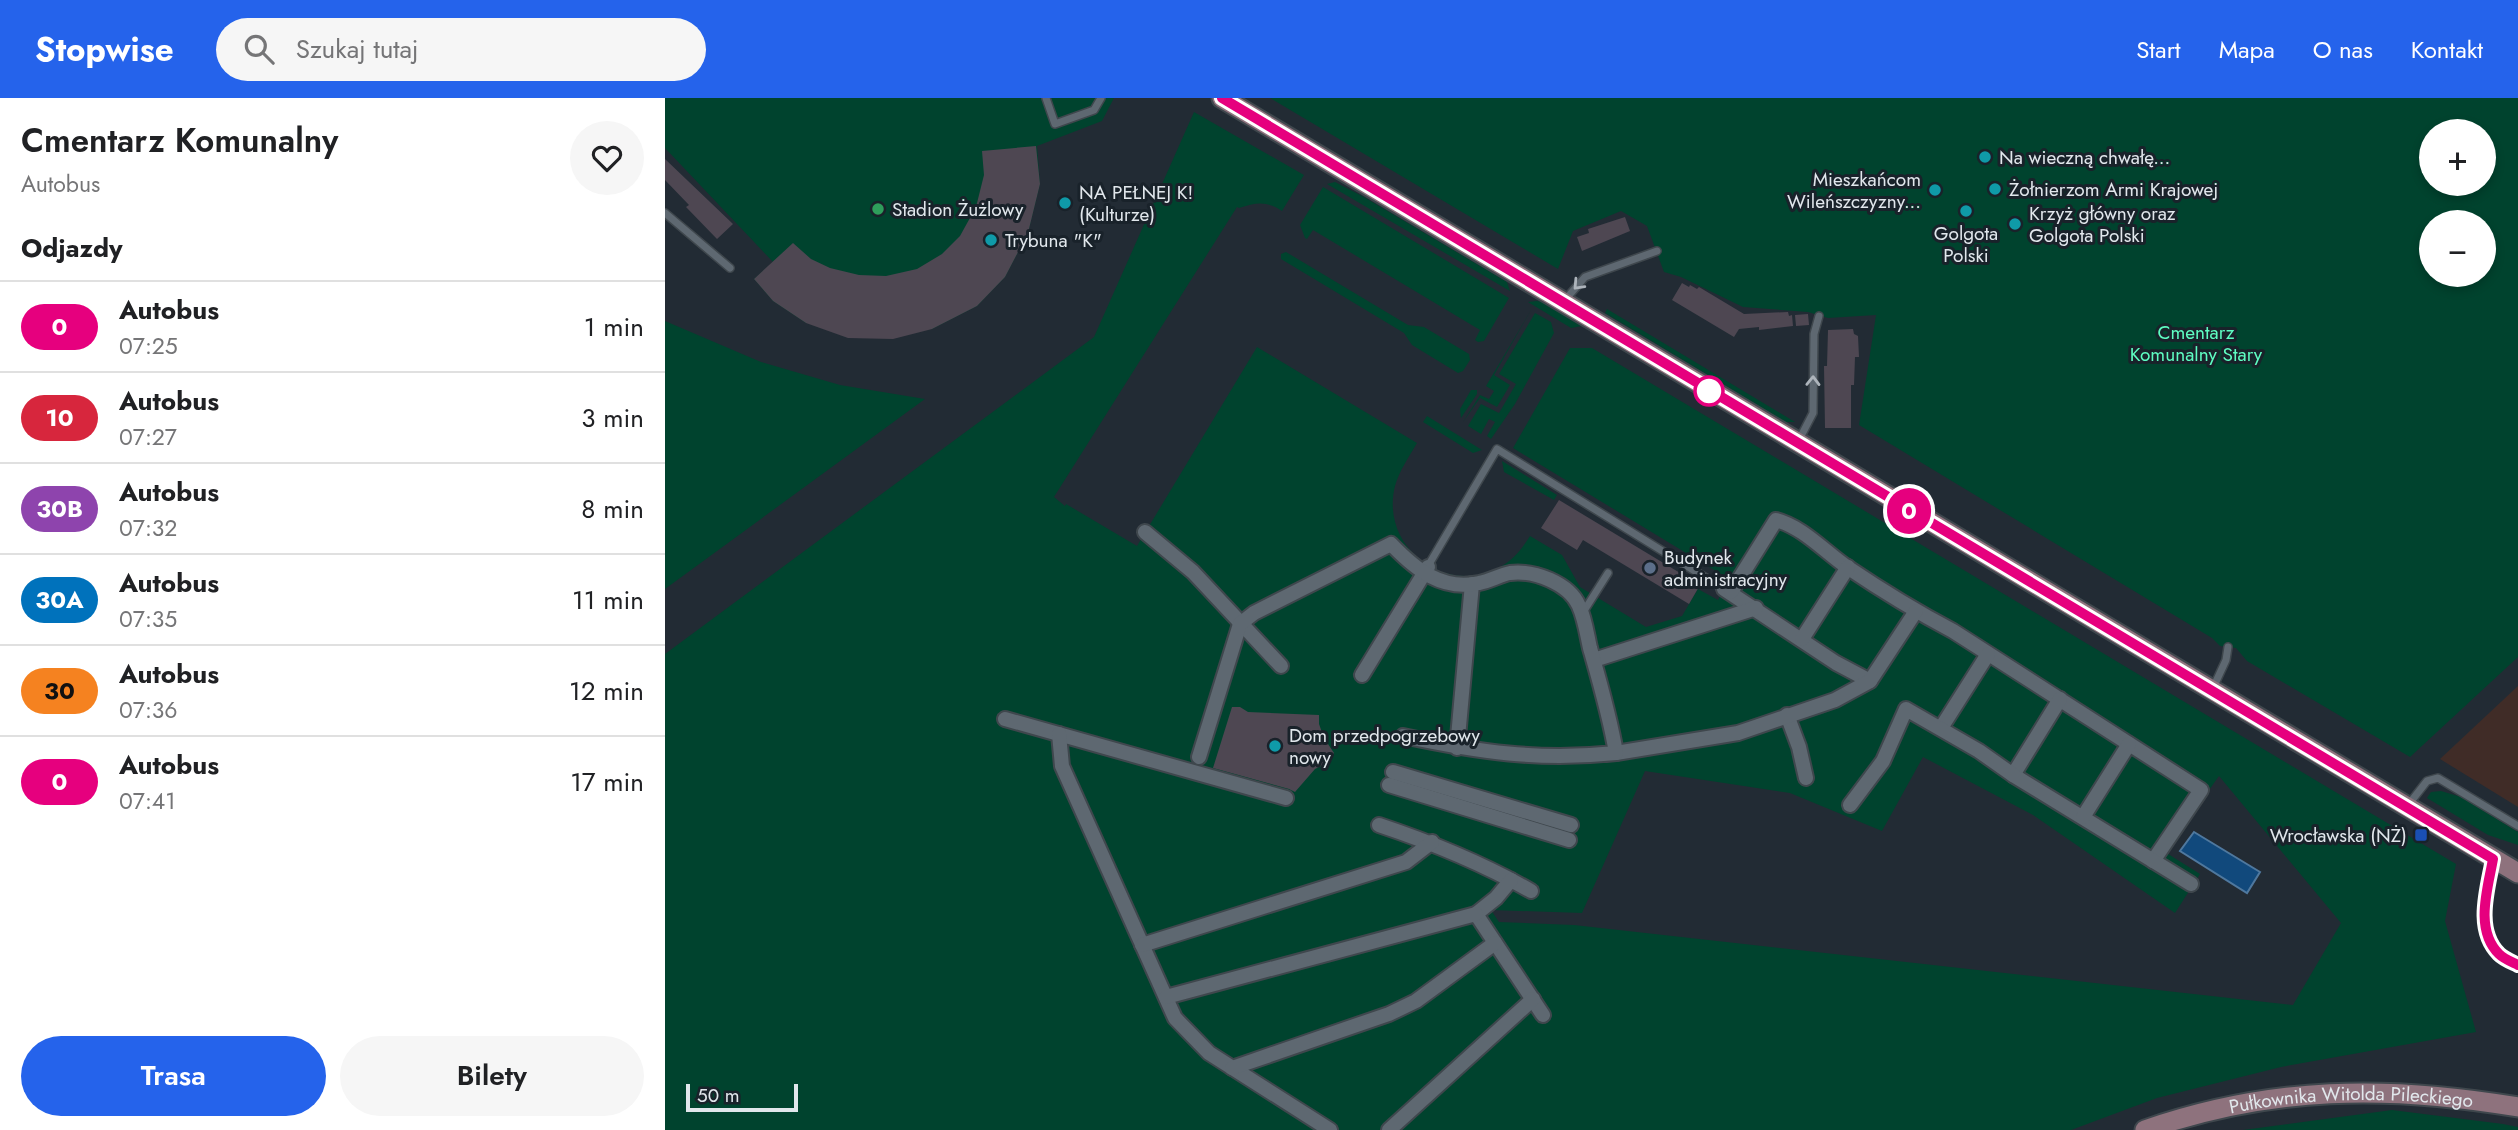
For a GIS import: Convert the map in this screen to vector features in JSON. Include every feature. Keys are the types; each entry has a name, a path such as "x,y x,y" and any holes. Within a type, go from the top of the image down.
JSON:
{"main road":[{"path":"1222,98 2211,692 2518,873"},
{"name":"Pułkownika Witolda Pileckiego","path":"2145,1130 2187,1116 2239,1104 2319,1093 2407,1092 2518,1107"}],"street":[{"path":"1870,681 1836,663 1727,591 1776,520 1812,540 1916,611 1953,631 2201,790 2153,861"},
{"path":"1145,532 1193,572 1281,666"},
{"path":"1199,757 1240,624 1254,613 1391,544 1407,560 1461,586 1511,573 1537,575 1563,587 1579,604 1616,753"},
{"path":"1802,639 1848,567"},
{"path":"1362,675 1430,572"},
{"path":"1457,748 1472,584"},
{"path":"1594,660 1756,608"},
{"path":"1403,736 1500,754 1581,757 1738,733 1835,701 1870,681 1916,611"},
{"path":"1941,728 1988,654"},
{"path":"2013,775 2060,699"},
{"path":"1850,805 1883,761 1906,709 1941,728 2191,884"},
{"path":"1787,715 1799,747 1806,778"},
{"path":"1005,719 1286,798"},
{"path":"1059,734 1062,766 1175,1018 1209,1053 1330,1130"},
{"path":"2083,817 2129,744"},
{"path":"1391,778 1570,833"},
{"path":"1379,825 1470,858 1531,891"},
{"path":"1142,945 1406,862 1432,842"},
{"path":"1165,997 1476,914 1496,898 1511,880"},
{"path":"1476,914 1543,1015"},
{"path":"1232,1068 1406,1006 1495,943"},
{"path":"1389,1130 1533,999"}],"lane":[{"path":"1046,98 1055,124 1094,110 1101,98"},
{"path":"665,213 730,268"},
{"path":"1563,302 1584,277 1657,251"},
{"path":"1797,444 1812,413 1814,334 1819,316"},
{"path":"1430,572 1497,449 1727,591"},
{"path":"1582,615 1608,573"},
{"path":"2211,692 2227,660 2228,647"},
{"path":"2407,808 2427,781 2438,778 2518,826"},
{"path":"2493,859 2484,923 2490,942 2500,955 2518,965"}],"shaded area":[{"path":"2518,686 2518,807 2440,759"}],"green space":[{"name":"Stadion Żużlowy","path":"665,98 1114,98 1102,121 1037,146 1040,184 1028,233 1005,277 977,306 932,329 806,323 773,301 754,279 773,262 665,148"},
{"name":"Cmentarz Komunalny Stary","path":"1270,98 2518,98 2518,657 2410,757 2247,661 2236,648 2220,646 2212,638 1859,425 1876,315 1828,318 1808,312 1743,307 1681,277 1664,272 1647,226 1621,211 1573,231 1558,269"},
{"path":"1194,112 1304,175 1282,211 1261,203 1237,207 1054,497 1065,506 1066,504 1137,546 1257,347 1417,443 1397,480 1393,509 1398,530 1409,548 1424,562 1442,572 1463,576 1484,574 1509,561 1530,536 1562,555 1580,587 1646,627 1682,616 1698,589 1718,600 1729,579 1513,448 1570,348 1592,348 2456,864 2445,921 2476,1032 2281,1067 2157,1098 2071,1130 665,1130 665,654 1094,337","holes":["1923,757 2033,815 2175,913 2200,874 2165,852 2219,776 2341,923 2293,1005 1574,925 1499,922 1491,910 1582,913 1645,771 1790,793 1882,831"]},
{"path":"1335,182 1507,282 1510,291 1327,184"},
{"path":"1323,187 1509,298 1484,341 1475,340 1480,330 1313,230 1307,239 1305,238 1300,225"},
{"path":"1286,252 1408,325 1424,327 1469,354 1470,360 1463,371 1458,373 1412,345 1404,333 1281,259 1281,254"},
{"path":"1537,301 1582,326 1571,328 1528,302"},
{"path":"1607,309 1795,422 1786,422 1605,313"},
{"path":"1531,310 1494,375 1510,385 1497,407 1480,398 1463,422 1480,395 1489,399 1494,391 1486,386"},
{"path":"1535,313 1551,322 1554,333 1515,404 1491,439 1487,436 1495,422 1489,419 1481,434 1468,426 1481,404 1499,413 1516,384 1499,374"},
{"path":"665,321 761,362 840,385 925,399 665,589"},
{"path":"1471,390 1477,390 1477,394 1461,418 1460,409"},
{"path":"1427,416 1482,450 1473,453 1423,422"},
{"path":"1502,461 1557,495 1554,500 1504,472"},
{"path":"2441,791 2461,797 2518,832 2518,845 2488,835 2427,798 2431,792"},
{"path":"2392,1110 2503,1124 2518,1127 2518,1130 2243,1130"}],"water":[{"path":"2194,832 2260,872 2247,893 2180,851"}],"building":[{"name":"Trybuna \"K\"","path":"1036,146 1040,184 1028,233 1005,277 977,306 932,329 893,339 848,338 806,323 773,301 754,279 793,243 811,259 830,268 859,275 886,276 917,269 942,254 960,236 976,207 984,175 982,151"},
{"path":"665,159 733,224 717,239 665,180"},
{"path":"1625,217 1630,231 1582,251 1577,237 1589,233 1588,229"},
{"path":"1682,283 1697,289 1699,287 1744,314 1788,312 1789,316 1792,315 1793,326 1759,330 1759,327 1739,329 1734,337 1672,300"},
{"path":"1808,314 1809,325 1796,326 1795,315"},
{"path":"1853,329 1858,336 1859,357 1855,357 1854,385 1851,385 1851,428 1825,428 1824,366 1827,366 1828,330"},
{"name":"Budynek administracyjny","path":"1559,500 1700,585 1689,604 1583,540 1577,550 1541,528"},
{"name":"Dom przedpogrzebowy nowy","path":"1232,707 1240,707 1248,712 1319,715 1324,738 1334,753 1331,761 1315,769 1295,792 1213,768"}],"bus line":[{"name":"0","path":"1222,98 2493,859 2484,923 2490,942 2500,955 2518,965"}],"place":[{"name":"Na wieczną chwałę...","path":"1985,157"},
{"name":"Żołnierzom Armi Krajowej","path":"1995,189"},
{"name":"Mieszkańcom Wileńszczyzny...","path":"1935,190"},
{"name":"NA PEŁNEJ K! (Kulturze)","path":"1065,203"},
{"name":"Stadion Żużlowy","path":"878,209"},
{"name":"Golgota Polski","path":"1966,211"},
{"name":"Krzyż główny oraz Golgota Polski","path":"2015,224"},
{"name":"Trybuna \"K\"","path":"991,240"},
{"name":"Budynek administracyjny","path":"1650,568"},
{"name":"Dom przedpogrzebowy nowy","path":"1275,746"},
{"name":"Wrocławska (NŻ)","path":"2421,835"}]}
